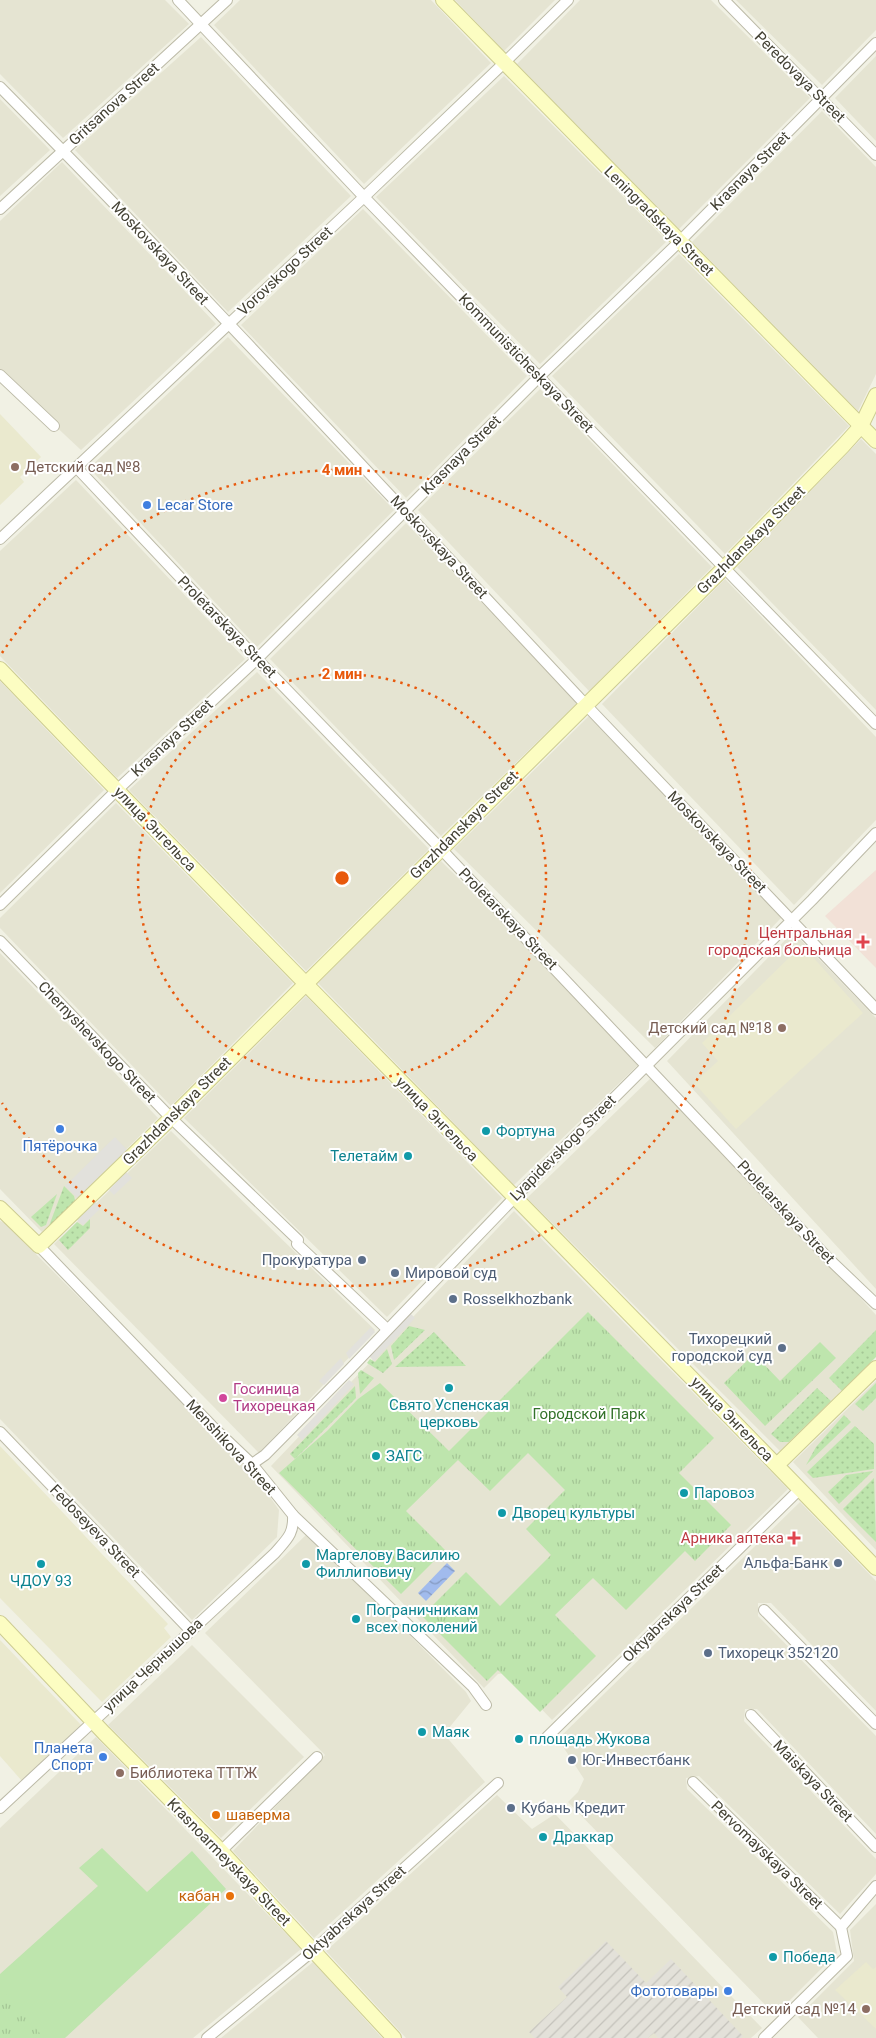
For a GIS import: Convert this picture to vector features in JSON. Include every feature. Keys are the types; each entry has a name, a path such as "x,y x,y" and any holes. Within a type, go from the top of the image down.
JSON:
{"main road":[{"name":"Leningradskaya Street","path":"443,0 876,441"},
{"name":"Grazhdanskaya Street","path":"39,1246 171,1118 585,704 725,567 861,426 876,395"},
{"name":"улица Энгельса","path":"0,668 116,790 876,1568"},
{"name":"Menshikova Street","path":"0,1208 39,1246"},
{"path":"777,1466 876,1368"},
{"name":"Krasnoarmeyskaya Street","path":"0,1623 221,1851 394,2038"}],"street":[{"name":"Kommunisticheskaya Street","path":"178,0 364,197 540,376 876,724"},
{"name":"Gritsanova Street","path":"0,209 227,0"},
{"name":"Vorovskogo Street","path":"0,539 364,197 568,0"},
{"name":"Peredovaya Street","path":"724,0 876,155"},
{"name":"Krasnaya Street","path":"0,905 116,790 257,659 540,376 679,242 876,43"},
{"name":"Moskovskaya Street","path":"0,86 406,510 585,704 876,1009"},
{"path":"0,375 54,426"},
{"name":"Proletarskaya Street","path":"77,468 257,659 441,848 829,1259 876,1304"},
{"name":"Lyapidevskogo Street","path":"252,1464 265,1455 514,1198 792,920 876,833"},
{"name":"Chernyshevskogo Street","path":"0,941 171,1118 298,1240 297,1244 387,1329"},
{"name":"Menshikova Street","path":"39,1246 212,1426 252,1464 293,1515 473,1687 486,1705"},
{"name":"Fedoseyeva Street","path":"0,1432 190,1630"},
{"name":"Oktyabrskaya Street","path":"546,1737 800,1489"},
{"name":"улица Чернышова","path":"0,1808 275,1552 288,1538 293,1528 293,1515"},
{"path":"764,1610 876,1724"},
{"name":"Maiskaya Street","path":"751,1715 876,1847"},
{"path":"221,1851 317,1757"},
{"name":"Pervomayskaya Street","path":"693,1782 841,1927"},
{"name":"Oktyabrskaya Street","path":"207,2038 314,1950 498,1783"},
{"path":"764,2038 846,1956 841,1927 876,1886"}],"shaded area":[{"path":"0,0 165,0 189,24 63,138 0,74"},
{"path":"240,0 431,0 491,63 364,184 214,25"},
{"path":"455,0 555,0 504,51"},
{"path":"580,0 711,0 810,98 679,229 517,64"},
{"path":"736,0 876,0 876,30 822,85"},
{"path":"201,37 351,196 228,312 75,150"},
{"path":"876,56 876,141 835,98"},
{"path":"504,76 667,241 540,364 376,197"},
{"path":"0,99 50,150 0,196"},
{"path":"822,111 876,167 876,374 858,411 692,242"},
{"path":"62,162 216,324 81,450 0,374 0,221"},
{"path":"363,209 527,376 406,498 241,325"},
{"path":"679,254 849,426 725,554 552,376"},
{"path":"228,337 394,510 257,647 89,468"},
{"path":"540,389 712,567 589,691 418,510"},
{"name":"Детский сад №8","path":"0,414 41,457 20,477 24,482 0,505"},
{"path":"861,439 876,454 876,710 737,567"},
{"path":"76,480 245,659 117,778 0,656 0,551"},
{"path":"406,523 577,703 441,836 270,659"},
{"path":"725,579 876,737 876,820 794,905 602,704"},
{"path":"257,672 429,849 306,971 129,790"},
{"path":"0,681 104,790 0,893"},
{"path":"589,716 782,917 655,1048 454,849"},
{"path":"116,803 293,983 171,1106 0,928 0,918"},
{"path":"441,861 642,1061 514,1185 318,983"},
{"name":"Центральная городская больница","path":"876,870 876,968 825,916"},
{"path":"793,932 876,1018 876,1289 667,1061"},
{"name":"Детский сад №18","path":"802,945 863,1013 736,1129 694,1083 718,1061 702,1043"},
{"path":"0,953 158,1118 42,1232 0,1189"},
{"path":"306,996 502,1198 387,1317 184,1118"},
{"path":"655,1074 876,1315 876,1356 780,1451 527,1198"},
{"path":"171,1131 375,1330 259,1453 54,1244"},
{"path":"115,1137 127,1150 78,1198 65,1186"},
{"path":"126,1172 132,1178 114,1195 109,1190"},
{"path":"95,1202 101,1208 83,1225 77,1220"},
{"path":"514,1211 788,1489 552,1720 507,1673 498,1674 484,1688 271,1466"},
{"path":"0,1221 5,1223 253,1472 279,1510 277,1537 192,1620 0,1419"},
{"path":"410,1313 415,1318 374,1361 369,1356"},
{"path":"371,1327 375,1332 349,1359 346,1353"},
{"path":"341,1358 344,1364 324,1385 319,1381"},
{"path":"349,1380 354,1384 302,1440 297,1435"},
{"path":"876,1381 876,1550 793,1462"},
{"path":"0,1446 168,1624 164,1628 171,1637 102,1702 0,1598"},
{"path":"800,1502 876,1581 876,1711 771,1603 758,1603 758,1616 876,1736 876,1834 757,1709 745,1709 744,1721 876,1859 876,1874 840,1914 699,1776 686,1778 687,1789 833,1932 837,1953 775,2015 568,1802 578,1792 584,1779 558,1739"},
{"path":"308,1533 466,1692 471,1701 444,1734 485,1782 314,1938 233,1851 325,1755 205,1633"},
{"path":"0,1640 82,1726 22,1781 0,1756"},
{"path":"192,1645 304,1757 221,1838 108,1725"},
{"path":"96,1737 301,1949 193,2038 25,2038 0,2010 0,1828"},
{"path":"497,1795 532,1829 555,1814 762,2028 751,2038 406,2038 326,1951"},
{"path":"876,1904 876,2038 818,2038 798,2017 854,1961 850,1930"},
{"path":"606,1941 646,1983 671,1959 743,2036 741,2038 658,2038 654,2033 648,2038 535,2038 529,2032 567,1997 558,1987"},
{"path":"313,1962 382,2038 221,2038"},
{"name":"Детский сад №14","path":"866,1962 873,1969 876,1967 876,2029 835,1990"}],"green space":[{"path":"64,1186 74,1196 76,1204 49,1226"},
{"path":"57,1194 46,1225 41,1227 31,1217"},
{"path":"90,1219 90,1228 68,1250 59,1240 77,1222 83,1226"},
{"name":"Городской Парк","path":"588,1312 714,1438 679,1473 731,1525 695,1561 685,1551 626,1610 593,1578 555,1615 596,1656 540,1712 498,1670 487,1681 422,1616 466,1572 500,1606 551,1555 526,1529 565,1490 528,1453 490,1491 458,1460 406,1511 445,1550 401,1594 279,1473 327,1431 358,1399 380,1383 449,1451"},
{"path":"409,1326 425,1330 394,1360 391,1346"},
{"path":"876,1330 876,1357 842,1391 829,1378"},
{"path":"434,1332 466,1366 395,1367"},
{"path":"820,1342 836,1358 765,1426 724,1383 754,1354 780,1381"},
{"path":"387,1349 392,1364 383,1373 367,1363 370,1359 375,1362"},
{"path":"361,1370 374,1378 360,1394 358,1373"},
{"path":"876,1383 876,1398 863,1411 855,1404"},
{"path":"355,1386 356,1398 295,1459 290,1454"},
{"path":"817,1388 831,1401 789,1442 780,1442 771,1434"},
{"path":"844,1415 851,1422 806,1465 816,1447"},
{"path":"855,1426 874,1444 874,1469 813,1478 807,1472"},
{"path":"873,1471 839,1504 828,1492 846,1475"},
{"path":"874,1478 876,1542 843,1509"},
{"path":"102,1848 147,1892 192,1851 226,1889 65,2038 44,2038 0,1987 0,1974 98,1886 79,1868"},
{"path":"0,1982 52,2038 0,2038"}],"water":[{"path":"447,1563 455,1571 426,1601 418,1593"}],"place":[{"name":"Детский сад №8","path":"15,467"},
{"name":"Lecar Store","path":"147,505"},
{"name":"Центральная городская больница","path":"863,942"},
{"name":"Детский сад №18","path":"782,1028"},
{"name":"Пятёрочка","path":"60,1129"},
{"name":"Фортуна","path":"486,1131"},
{"name":"Телетайм","path":"408,1156"},
{"name":"Прокуратура","path":"362,1260"},
{"name":"Мировой суд","path":"395,1273"},
{"name":"Rosselkhozbank","path":"453,1299"},
{"name":"Тихорецкий городской суд","path":"782,1348"},
{"name":"Свято Успенская церковь","path":"449,1388"},
{"name":"Госиница Тихорецкая","path":"223,1398"},
{"name":"ЗАГС","path":"376,1456"},
{"name":"Паровоз","path":"684,1493"},
{"name":"Дворец культуры","path":"502,1513"},
{"name":"Арника аптека","path":"794,1538"},
{"name":"Альфа-Банк","path":"838,1563"},
{"name":"ЧДОУ 93","path":"41,1564"},
{"name":"Маргелову Василию Филлиповичу","path":"306,1564"},
{"name":"Пограничникам всех поколений","path":"356,1619"},
{"name":"Тихорецк 352120","path":"708,1653"},
{"name":"Маяк","path":"422,1732"},
{"name":"площадь Жукова","path":"519,1739"},
{"name":"Планета Спорт","path":"103,1757"},
{"name":"Юг-Инвестбанк","path":"572,1760"},
{"name":"Библиотека ТТТЖ","path":"120,1773"},
{"name":"Кубань Кредит","path":"511,1808"},
{"name":"шаверма","path":"216,1815"},
{"name":"Драккар","path":"543,1837"},
{"name":"кабан","path":"230,1896"},
{"name":"Победа","path":"773,1957"},
{"name":"Фототовары","path":"728,1991"},
{"name":"Детский сад №14","path":"866,2009"}]}
